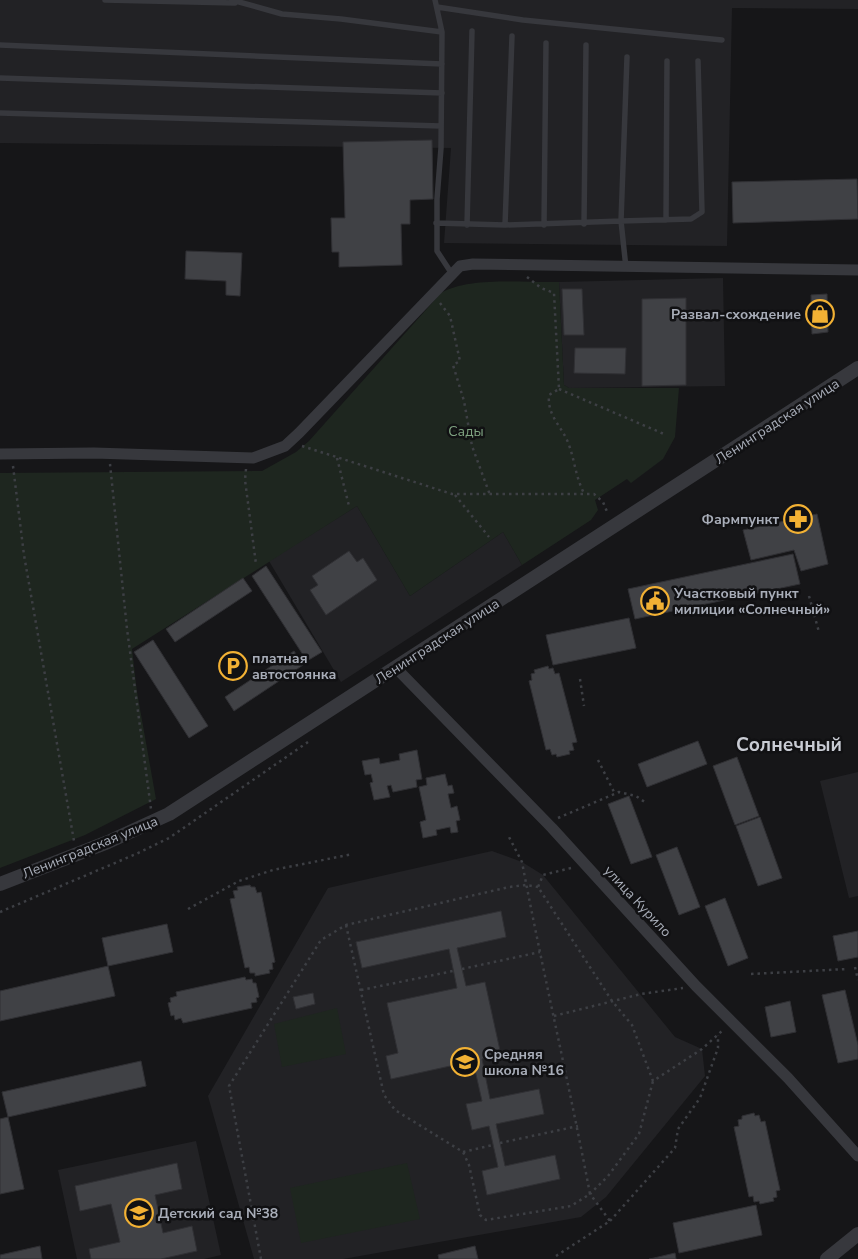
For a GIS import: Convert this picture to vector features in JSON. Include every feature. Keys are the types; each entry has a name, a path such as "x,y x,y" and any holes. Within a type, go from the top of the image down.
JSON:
{"street":[{"path":"6,454 109,454 250,458 264,455 289,442 460,266 472,264 626,268 858,270"},
{"name":"Ленинградская улица","path":"0,884 154,823 858,368"},
{"name":"улица Курило","path":"396,668 547,822 584,865 696,986 788,1078 858,1156"},
{"path":"827,1259 858,1234"}],"lane":[{"path":"105,0 244,4"},
{"path":"232,0 282,14 340,18 442,32"},
{"path":"435,0 442,32 441,126 436,223 437,251 452,274"},
{"path":"437,7 523,20 722,40"},
{"path":"467,225 472,31"},
{"path":"506,225 512,36"},
{"path":"544,225 546,43"},
{"path":"0,45 442,64"},
{"path":"584,224 586,45"},
{"path":"626,268 621,221 627,57"},
{"path":"666,220 667,61"},
{"path":"436,223 544,225 692,219 702,212 698,61"},
{"path":"0,78 442,93"},
{"path":"0,113 441,126"}],"path":[{"path":"511,265 542,288 554,293 559,389"},
{"path":"432,294 450,316 460,361 453,365 464,400 472,446 490,495"},
{"path":"559,389 664,434"},
{"path":"559,389 549,395 551,415 570,446 578,484 585,495"},
{"path":"289,442 456,494 594,494 603,502 614,527"},
{"path":"6,454 76,855"},
{"path":"109,454 127,628 148,799 154,823"},
{"path":"250,458 246,467 245,480 256,564"},
{"path":"337,458 348,506"},
{"path":"456,494 489,537"},
{"path":"809,596 819,632"},
{"path":"580,679 584,706"},
{"path":"598,760 615,794"},
{"path":"547,822 619,792 636,796 646,803"},
{"path":"509,837 522,862 560,1049 578,1126 590,1194 610,1221"},
{"path":"188,909 239,881 273,870 353,854"},
{"path":"538,887 543,875 584,865"},
{"path":"261,1259 229,1086 321,940 346,925 526,885 538,887 612,1001 632,1025 646,1057 652,1081 639,1134 608,1176 590,1194 571,1206 486,1220 480,1214 470,1165 463,1152 395,1110 384,1095 346,925"},
{"path":"462,969 540,952"},
{"path":"855,967 858,980"},
{"path":"751,974 847,969"},
{"path":"361,990 453,971"},
{"path":"554,1016 612,1001 696,986"},
{"path":"652,1081 702,1048 731,1022"},
{"path":"556,1256 610,1221 675,1148 678,1129 700,1098 718,1048 718,1034"},
{"path":"500,1143 578,1126"},
{"path":"463,1152 493,1145"}],"shaded area":[{"path":"0,0 858,0 858,9 732,8 727,246 444,243 451,148 0,143"},
{"path":"723,278 725,386 569,388 564,385 559,282"},
{"path":"357,506 410,596 503,532 522,565 341,682 269,561"},
{"path":"858,772 858,896 849,898 820,781"},
{"name":"Средняя школа №16","path":"492,851 522,862 543,875 675,1037 702,1049 705,1076 606,1197 581,1217 343,1259 254,1259 208,1096 328,888"},
{"name":"Детский сад №38","path":"196,1141 221,1255 204,1259 77,1259 58,1170"}],"green space":[{"name":"Сады","path":"482,282 559,282 564,385 569,388 679,388 675,437 663,459 631,483 627,479 595,500 598,510 591,520 522,565 503,532 410,596 357,506 132,649 137,692 156,799 85,835 0,868 0,473 262,471 296,452 309,441 441,293 467,284"},
{"path":"337,1008 346,1054 282,1067 274,1024"},
{"path":"407,1163 420,1219 301,1243 290,1188"}],"building":[{"path":"432,140 433,199 410,200 410,224 401,224 402,265 339,267 339,252 332,252 331,218 345,218 343,142"},
{"path":"857,179 858,219 733,223 732,182"},
{"path":"186,251 242,253 240,296 226,295 226,281 185,279"},
{"path":"562,289 582,289 584,335 564,335"},
{"path":"827,294 828,332 812,334 811,295"},
{"path":"686,298 686,385 642,386 642,299"},
{"path":"575,348 626,348 625,374 574,373"},
{"path":"817,514 828,564 801,571 794,550 751,560 743,530"},
{"path":"349,551 357,562 363,558 377,580 326,615 310,590 318,585 312,576"},
{"path":"793,554 800,584 635,619 628,589"},
{"path":"266,566 322,652 307,661 252,576"},
{"path":"243,578 252,591 175,642 166,629"},
{"path":"629,618 636,648 553,665 546,635"},
{"path":"153,640 208,726 189,738 134,652"},
{"path":"294,651 303,665 234,711 225,697"},
{"path":"548,666 549,669 553,668 555,674 559,673 577,742 572,743 574,750 569,751 570,754 557,757 556,754 552,755 550,749 546,750 529,681 532,680 531,674 535,673 534,670"},
{"path":"698,741 707,764 647,787 638,764"},
{"path":"417,750 422,779 416,780 417,787 393,792 391,785 387,786 390,797 374,800 370,783 373,782 371,774 365,775 362,761 379,758 380,764 400,760 399,754"},
{"path":"737,757 759,816 735,825 713,766"},
{"path":"445,774 448,786 452,785 454,793 448,794 451,808 457,806 460,820 456,821 458,832 451,833 450,827 436,830 437,835 423,838 420,822 426,820 419,787 427,785 426,778"},
{"path":"629,796 652,857 631,864 608,804"},
{"path":"760,817 782,878 758,886 736,826"},
{"path":"677,847 700,907 679,915 656,855"},
{"path":"250,885 255,887 257,893 261,892 275,962 272,963 273,969 269,970 270,973 255,976 255,973 250,973 249,967 245,968 230,899 235,898 233,891 238,890 237,887"},
{"path":"725,898 748,958 728,966 705,906"},
{"path":"501,911 506,937 457,948 466,986 485,982 501,1055 482,1059 490,1099 539,1089 544,1114 496,1124 505,1166 555,1155 560,1179 487,1195 482,1171 498,1167 489,1126 472,1130 466,1104 482,1101 473,1061 391,1079 386,1056 398,1053 387,1003 457,988 449,949 362,968 356,942"},
{"path":"167,924 173,952 108,966 102,938"},
{"path":"858,931 858,957 838,961 833,936"},
{"path":"108,966 115,996 0,1021 0,991"},
{"path":"245,977 246,980 252,979 253,983 256,983 259,997 256,998 257,1002 251,1003 252,1008 183,1023 181,1018 175,1020 174,1015 171,1016 168,1003 171,1002 170,998 177,996 176,992"},
{"path":"845,990 858,1045 858,1059 838,1063 822,995"},
{"path":"313,993 315,1004 296,1009 293,997"},
{"path":"790,1001 796,1032 771,1037 765,1007"},
{"path":"141,1061 146,1086 8,1117 2,1092"},
{"path":"754,1113 755,1116 759,1115 761,1122 765,1121 780,1190 776,1191 777,1197 773,1198 774,1201 760,1204 759,1201 754,1202 753,1196 749,1197 734,1127 739,1126 738,1120 742,1119 742,1116"},
{"path":"8,1117 24,1189 0,1194 0,1119"},
{"path":"177,1163 182,1189 155,1195 163,1233 192,1226 197,1251 161,1259 91,1259 89,1249 120,1242 111,1204 80,1211 75,1186"},
{"path":"756,1205 762,1235 679,1253 673,1223"},
{"path":"40,1246 42,1259 0,1259 0,1255"},
{"path":"475,1246 478,1259 439,1259 438,1255"},
{"path":"675,1253 676,1259 649,1259 654,1258"}],"place":[{"name":"Развал-схождение","path":"820,314"},
{"name":"Фармпункт","path":"798,519"},
{"name":"Участковый пункт милиции «Солнечный»","path":"655,601"},
{"name":"платная автостоянка","path":"233,666"},
{"name":"Средняя школа №16","path":"465,1062"},
{"name":"Детский сад №38","path":"139,1213"}],"district":[{"name":"Солнечный","path":"789,744"}]}
